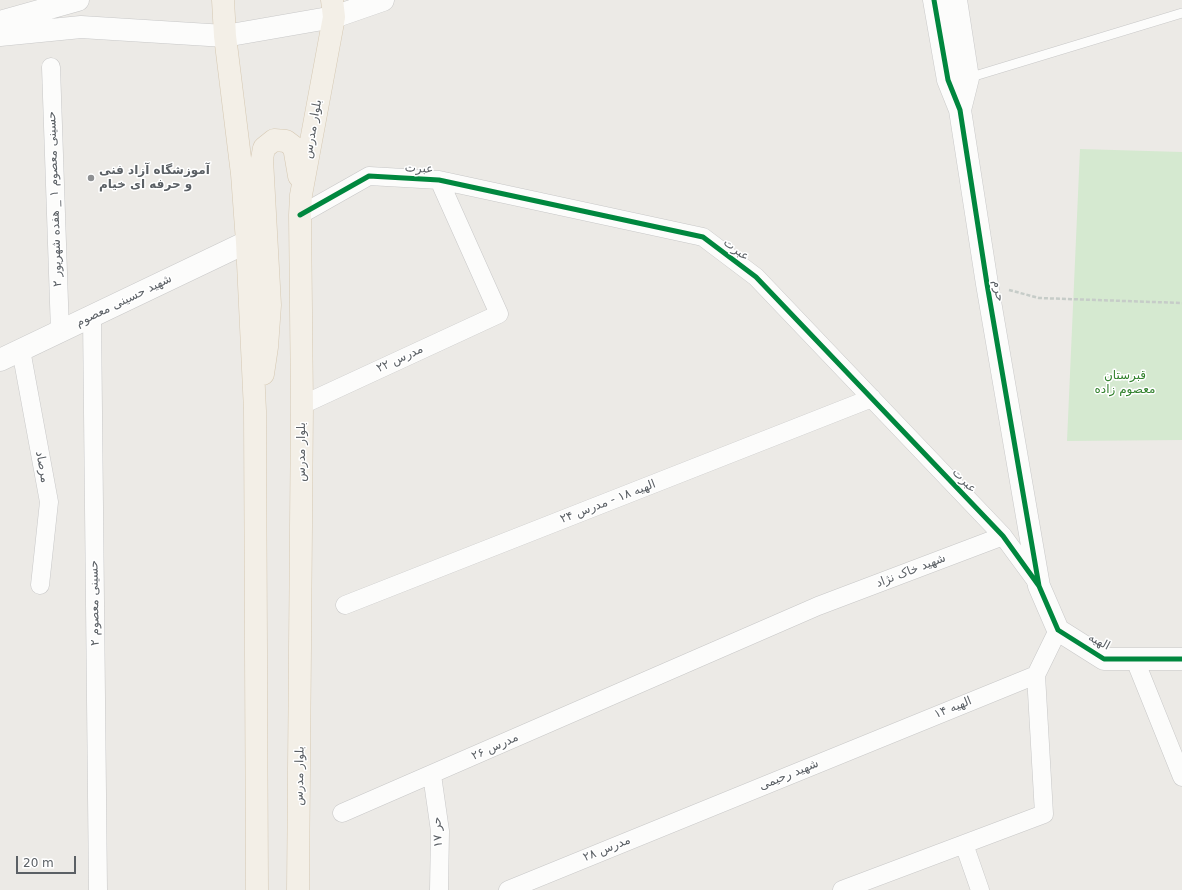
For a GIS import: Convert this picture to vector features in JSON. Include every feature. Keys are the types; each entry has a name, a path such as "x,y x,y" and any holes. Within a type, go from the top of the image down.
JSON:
{"main road":[{"path":"223,0 225,36 242,174 247,242 255,411 257,890"},
{"name":"بلوار مدرس","path":"298,890 302,405 301,205 333,9"},
{"path":"255,411 267,347 270,305 262,159 264,148 274,140 286,141 294,147 301,205"}],"street":[{"path":"0,22 78,0"},
{"path":"0,35 81,27 225,36 333,9 383,0"},
{"name":"حرم","path":"934,0 958,79"},
{"name":"حرم","path":"956,0 960,110 987,284 1039,586"},
{"name":"حسینی معصوم ۱ _ هفده شهریور ۲","path":"51,67 60,332"},
{"name":"عبرت","path":"301,205 369,176 439,180 703,237 756,277 1003,536 1039,586"},
{"name":"مدرس ۲۲","path":"302,405 499,314 439,180"},
{"name":"شهید حسینی معصوم","path":"0,360 247,242"},
{"name":"حسینی معصوم ۲","path":"92,316 98,890"},
{"name":"مرصاد","path":"21,350 49,502 40,585"},
{"name":"الهیه ۱۸ - مدرس ۲۴","path":"345,605 872,398"},
{"name":"شهید خاک نژاد","path":"648,680 818,606 1003,536"},
{"path":"842,890 1044,814 1036,675 1058,630 1039,586"},
{"name":"الهیه","path":"1058,630 1104,659 1182,659"},
{"path":"1135,660 1182,777"},
{"name":"الهیه ۱۴","path":"871,742 1036,675"},
{"name":"مدرس ۲۶","path":"342,813 648,680"},
{"name":"شهید رحیمی","path":"706,809 871,742"},
{"name":"حر ۱۷","path":"432,775 440,831 439,890"},
{"name":"مدرس ۲۸","path":"508,890 706,809"},
{"path":"964,844 980,890"}],"lane":[{"path":"958,79 1182,13"}],"path":[{"path":"987,284 1039,298 1182,303"}],"green space":[{"name":"قبرستان معصوم زاده","path":"1080,149 1182,152 1182,440 1067,441"}],"cycle path":[{"path":"934,0 948,80 960,110 987,284 1039,586 1058,630 1104,659 1182,659"},
{"path":"300,215 369,176 439,180 703,237 756,277 1003,536 1039,586"}],"place":[{"name":"آموزشگاه آزاد فنی و حرفه ای خیام","path":"91,178"}]}
